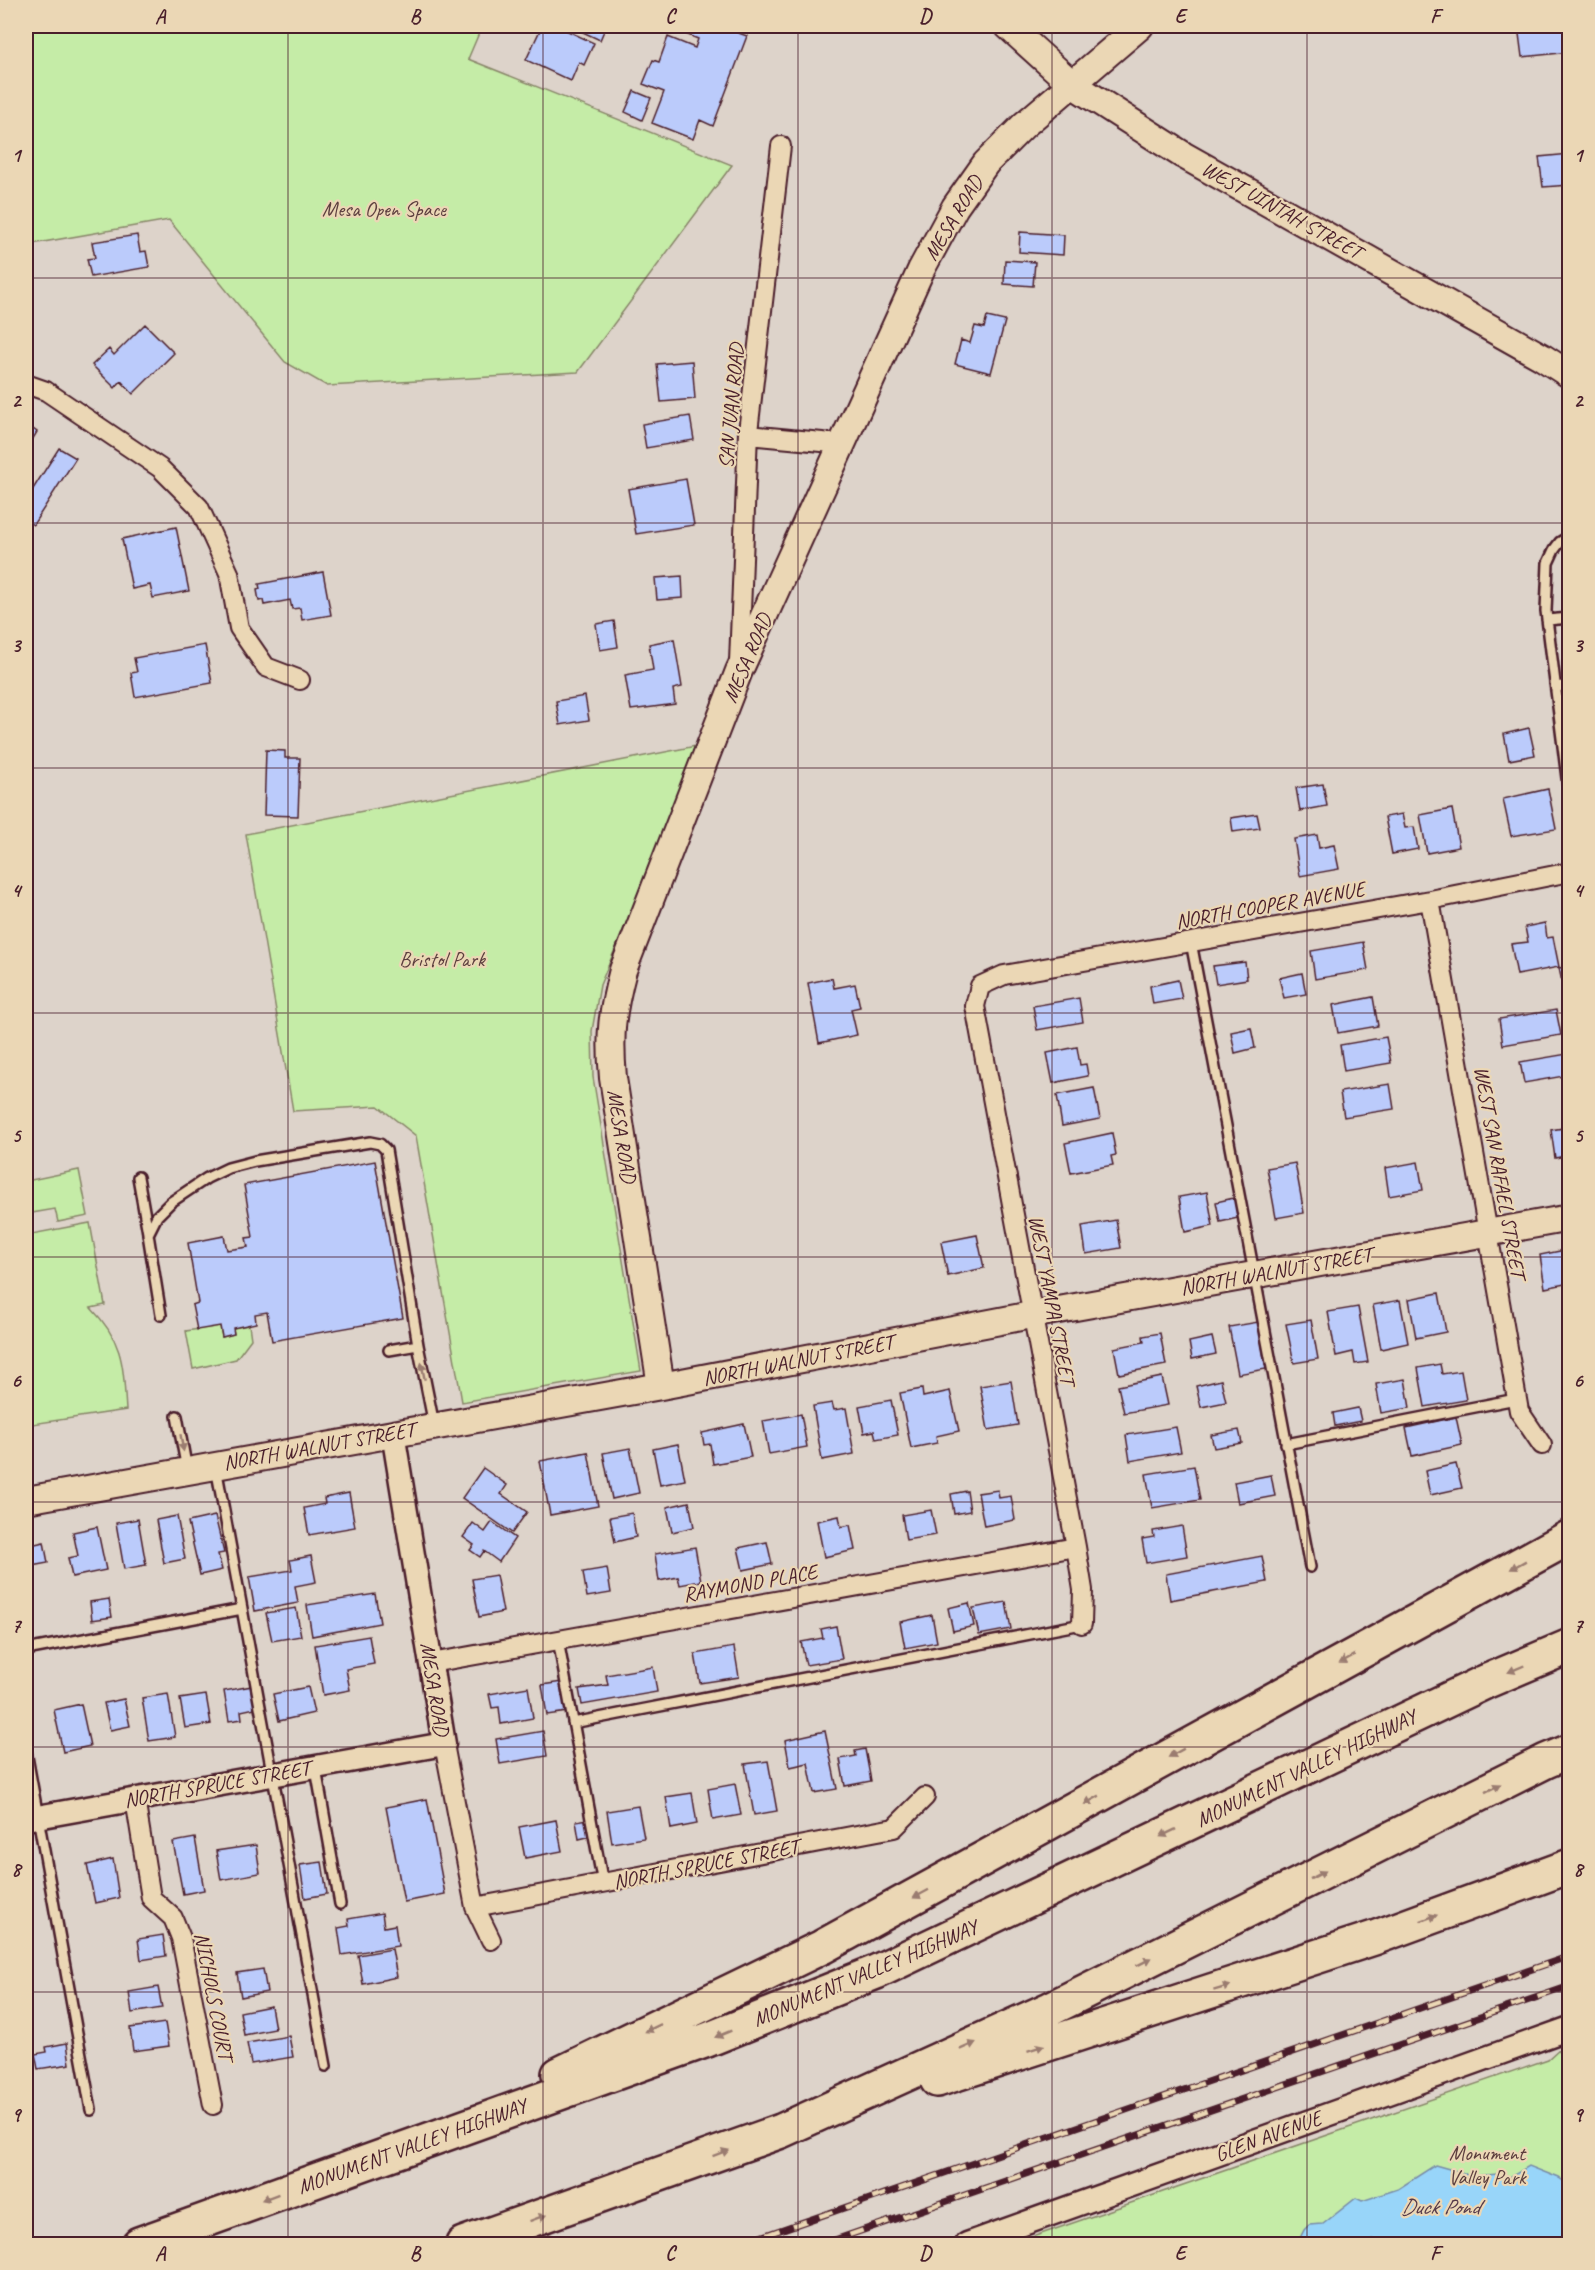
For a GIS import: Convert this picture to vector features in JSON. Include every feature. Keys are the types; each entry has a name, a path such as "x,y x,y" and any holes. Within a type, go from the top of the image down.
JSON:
{"highway":[{"path":"404,2149 822,1947 1569,1537"},
{"name":"MONUMENT VALLEY HIGHWAY","path":"139,2244 707,2040 876,1972 1485,1682 1569,1647"},
{"path":"781,2132 1050,2009 1569,1751"},
{"path":"463,2244 781,2132 1374,1938 1569,1866"}],"main road":[{"name":"WEST UINTAH STREET","path":"1008,26 1072,84 1183,154 1532,351 1569,375"},
{"name":"MESA ROAD","path":"661,1386 613,1078 610,1041 613,1008 623,970 739,671 921,270 955,207 986,164 1024,125 1140,26"},
{"name":"NORTH WALNUT STREET","path":"26,1500 661,1386 1569,1218"}],"street":[{"name":"SAN JUAN ROAD","path":"739,671 748,435 781,146"},
{"path":"26,384 46,391 150,461 199,507 229,573 239,628 266,667 300,680"},
{"path":"748,435 843,444"},
{"name":"NORTH COOPER AVENUE","path":"980,986 1004,975 1430,900 1569,872"},
{"name":"WEST SAN RAFAEL STREET","path":"1430,900 1516,1399 1519,1411 1542,1445"},
{"name":"WEST YAMPA STREET","path":"980,986 975,1006 1076,1547 1083,1590 1082,1624"},
{"name":"MESA ROAD","path":"393,1433 444,1744 475,1907 491,1940"},
{"name":"RAYMOND PLACE","path":"431,1663 1076,1547"},
{"name":"NORTH SPRUCE STREET","path":"32,1818 444,1744"},
{"name":"NORTH SPRUCE STREET","path":"475,1907 894,1828 925,1797"},
{"name":"NICHOLS COURT","path":"135,1800 151,1898 173,1918 181,1938 213,2105"},
{"name":"GLEN AVENUE","path":"967,2244 1569,2028"}],"lane":[{"path":"1569,536 1560,542 1548,564 1547,620 1569,802"},
{"path":"1547,620 1569,618"},
{"path":"1556,687 1569,685"},
{"path":"1191,942 1310,1568"},
{"path":"148,1234 157,1216 171,1202 207,1178 228,1168 255,1161 370,1142 380,1144 386,1150 418,1345 434,1425"},
{"path":"138,1177 161,1315"},
{"path":"389,1350 418,1345"},
{"path":"1286,1444 1516,1399"},
{"path":"177,1416 187,1470"},
{"path":"216,1465 326,2066"},
{"path":"26,1650 242,1609"},
{"path":"573,1723 1082,1624"},
{"path":"558,1640 603,1884"},
{"path":"26,1751 32,1818 90,2110"},
{"path":"315,1766 340,1904"}],"green space":[{"name":"Mesa Open Space","path":"26,26 482,26 468,59 732,165 578,372 327,386 285,362 169,220 26,245"},
{"name":"Bristol Park","path":"701,745 600,985 592,1031 593,1077 641,1371 462,1402 416,1136 378,1106 293,1111 246,834"},
{"path":"79,1170 88,1216 58,1222 55,1209 26,1214 26,1181"},
{"path":"90,1223 105,1305 91,1308 102,1320 116,1343 124,1380 126,1410 26,1425 26,1235"},
{"path":"249,1325 251,1339 236,1359 193,1369 186,1331 220,1326 222,1337 234,1334 233,1328"},
{"name":"Monument Valley Park","path":"1569,2042 1569,2244 1012,2244 1548,2059"}],"water":[{"name":"Duck Pond","path":"1435,2165 1474,2176 1498,2174 1509,2178 1529,2166 1559,2178 1569,2185 1569,2244 1384,2244 1373,2239 1370,2244 1297,2244 1309,2225 1323,2224 1356,2198 1362,2201 1398,2189"}],"building":[{"path":"542,26 557,26 594,43 584,65 579,62 571,81 526,60"},
{"path":"570,26 606,26 600,40"},
{"path":"680,26 719,26 747,36 713,126 700,120 693,139 652,123 664,92 643,84 653,60 659,62 668,37 695,48 698,39 678,31"},
{"path":"1518,26 1570,26 1570,52 1522,57"},
{"path":"634,91 651,98 642,120 625,112"},
{"path":"1570,154 1570,185 1543,187 1539,157"},
{"path":"1020,232 1064,235 1063,255 1019,252"},
{"path":"137,235 140,252 146,251 149,267 91,277 87,259 95,258 92,242"},
{"path":"1005,260 1035,262 1033,286 1004,284"},
{"path":"987,317 1005,321 991,373 955,364 961,340 970,343 975,326 984,328"},
{"path":"145,324 174,353 133,394 121,381 115,388 92,365 109,349 114,355"},
{"path":"692,361 695,399 661,402 657,364"},
{"path":"690,416 694,440 646,448 642,424"},
{"path":"26,424 37,432 26,450"},
{"path":"59,448 76,458 33,525 26,520 26,500"},
{"path":"686,479 694,525 636,534 628,489"},
{"path":"176,527 189,591 153,598 150,585 132,589 122,539"},
{"path":"323,572 331,615 302,620 300,608 292,609 290,600 264,605 263,600 259,601 257,590 260,589 259,584"},
{"path":"682,576 683,598 657,600 655,578"},
{"path":"614,621 618,647 600,650 596,624"},
{"path":"674,639 682,687 673,689 675,704 631,710 625,675 653,670 649,644"},
{"path":"205,645 212,683 135,697 131,673 137,672 134,658"},
{"path":"585,696 589,720 560,725 556,701"},
{"path":"1529,728 1535,755 1509,760 1504,734"},
{"path":"266,750 285,751 285,758 300,758 298,816 264,815"},
{"path":"1323,784 1327,806 1300,811 1296,788"},
{"path":"1548,789 1556,829 1511,836 1503,799"},
{"path":"1452,809 1459,847 1427,853 1420,815"},
{"path":"1257,814 1260,828 1233,832 1231,818"},
{"path":"1402,814 1405,828 1414,827 1418,849 1392,854 1385,817"},
{"path":"1317,835 1319,848 1334,845 1339,869 1300,876 1294,839"},
{"path":"1545,923 1547,938 1553,937 1559,967 1517,975 1511,944 1528,942 1525,927"},
{"path":"1363,942 1368,970 1315,979 1311,951"},
{"path":"1245,962 1247,979 1216,984 1213,966"},
{"path":"1570,966 1570,995 1565,996 1559,968"},
{"path":"1302,973 1306,994 1284,998 1279,978"},
{"path":"832,978 834,988 855,984 860,1007 851,1009 857,1035 819,1043 808,983"},
{"path":"1178,980 1182,999 1153,1004 1150,986"},
{"path":"1373,997 1378,1026 1338,1033 1333,1005"},
{"path":"1079,998 1083,1022 1037,1030 1033,1006"},
{"path":"1556,1010 1561,1035 1503,1045 1499,1019"},
{"path":"1251,1028 1255,1048 1235,1053 1231,1032"},
{"path":"1386,1037 1391,1063 1344,1071 1340,1045"},
{"path":"1077,1047 1080,1065 1086,1064 1088,1076 1053,1083 1047,1053"},
{"path":"1567,1054 1570,1075 1524,1083 1520,1062"},
{"path":"1390,1084 1394,1109 1344,1117 1340,1092"},
{"path":"1094,1088 1100,1119 1062,1126 1057,1095"},
{"path":"1570,1127 1570,1155 1555,1158 1551,1130"},
{"path":"1112,1133 1116,1155 1111,1156 1113,1165 1071,1173 1065,1143"},
{"path":"375,1161 403,1318 272,1341 267,1312 255,1314 256,1323 233,1328 234,1334 222,1337 220,1326 197,1330 192,1305 198,1303 188,1243 224,1236 227,1250 248,1247 246,1238 253,1237 244,1185"},
{"path":"1418,1162 1423,1190 1389,1196 1385,1168"},
{"path":"1295,1163 1304,1213 1276,1218 1267,1168"},
{"path":"1207,1192 1213,1226 1185,1232 1179,1197"},
{"path":"1234,1198 1238,1218 1220,1222 1216,1202"},
{"path":"1116,1220 1121,1248 1086,1254 1082,1226"},
{"path":"977,1235 984,1268 948,1276 941,1242"},
{"path":"1570,1249 1570,1283 1545,1288 1540,1255"},
{"path":"1439,1293 1446,1332 1416,1338 1409,1299"},
{"path":"1400,1300 1408,1343 1381,1349 1373,1305"},
{"path":"1358,1307 1368,1362 1355,1364 1353,1352 1336,1356 1328,1312"},
{"path":"1311,1320 1318,1359 1294,1363 1286,1324"},
{"path":"1258,1322 1266,1369 1238,1374 1229,1327"},
{"path":"1160,1333 1166,1365 1119,1374 1114,1348 1144,1342 1143,1336"},
{"path":"1212,1337 1216,1354 1192,1359 1189,1342"},
{"path":"1440,1364 1442,1374 1461,1371 1466,1400 1425,1407 1418,1368"},
{"path":"1162,1377 1168,1405 1124,1413 1118,1386"},
{"path":"1405,1379 1410,1408 1381,1413 1376,1384"},
{"path":"1221,1380 1226,1402 1201,1407 1196,1386"},
{"path":"1011,1381 1018,1425 988,1430 980,1386"},
{"path":"922,1389 923,1397 950,1391 959,1431 936,1436 937,1443 911,1448 900,1393"},
{"path":"891,1400 898,1435 876,1439 874,1431 864,1433 859,1406"},
{"path":"832,1403 834,1410 846,1408 854,1454 822,1460 813,1406"},
{"path":"1358,1408 1361,1421 1335,1426 1333,1413"},
{"path":"801,1414 807,1447 769,1454 763,1421"},
{"path":"1456,1417 1462,1445 1412,1456 1406,1428"},
{"path":"744,1424 751,1457 713,1464 710,1444 704,1445 702,1433"},
{"path":"1176,1427 1181,1452 1130,1461 1126,1435"},
{"path":"1239,1430 1242,1443 1214,1448 1211,1435"},
{"path":"678,1444 685,1480 660,1485 653,1449"},
{"path":"630,1448 639,1493 612,1499 603,1453"},
{"path":"588,1452 598,1506 550,1515 540,1461"},
{"path":"1456,1464 1462,1488 1430,1495 1425,1471"},
{"path":"1194,1466 1200,1500 1152,1508 1146,1474"},
{"path":"483,1468 507,1485 501,1494 527,1512 512,1533 462,1498"},
{"path":"1271,1475 1275,1496 1238,1503 1234,1482"},
{"path":"998,1490 999,1498 1011,1496 1015,1520 984,1526 978,1493"},
{"path":"967,1491 970,1511 954,1514 951,1494"},
{"path":"349,1493 355,1527 309,1535 304,1508 325,1504 324,1498"},
{"path":"689,1502 694,1527 672,1532 667,1507"},
{"path":"931,1510 936,1535 906,1540 902,1515"},
{"path":"632,1513 636,1537 615,1542 610,1517"},
{"path":"177,1516 185,1559 164,1563 156,1520"},
{"path":"215,1516 224,1553 218,1554 222,1570 200,1575 188,1522"},
{"path":"839,1516 841,1527 850,1525 855,1550 824,1557 817,1521"},
{"path":"138,1519 146,1565 124,1569 116,1523"},
{"path":"492,1522 515,1538 499,1562 484,1551 480,1557 470,1550 474,1545 463,1537 473,1523 485,1532"},
{"path":"1182,1526 1187,1556 1146,1563 1142,1539 1154,1537 1153,1531"},
{"path":"97,1527 106,1570 72,1577 68,1558 78,1556 73,1532"},
{"path":"44,1542 48,1563 26,1567 26,1546"},
{"path":"767,1542 772,1564 743,1570 738,1548"},
{"path":"695,1547 701,1581 680,1585 678,1577 659,1581 655,1554"},
{"path":"311,1556 316,1582 295,1586 298,1603 255,1611 249,1577 292,1570 290,1560"},
{"path":"1262,1556 1267,1582 1170,1600 1166,1574"},
{"path":"607,1568 611,1593 587,1597 583,1572"},
{"path":"496,1575 503,1612 479,1617 472,1579"},
{"path":"375,1594 380,1623 312,1636 307,1605"},
{"path":"109,1599 112,1617 92,1620 90,1602"},
{"path":"1006,1602 1011,1629 979,1635 973,1608"},
{"path":"969,1603 974,1626 953,1631 948,1608"},
{"path":"296,1608 301,1636 272,1641 266,1613"},
{"path":"932,1615 937,1642 905,1648 900,1622"},
{"path":"836,1626 842,1659 806,1665 801,1642 823,1638 821,1629"},
{"path":"369,1636 374,1664 346,1669 350,1690 323,1695 315,1645"},
{"path":"734,1647 739,1677 700,1683 695,1654"},
{"path":"653,1667 657,1692 582,1705 579,1689 608,1685 606,1675"},
{"path":"562,1682 567,1712 547,1715 542,1685"},
{"path":"252,1686 255,1708 241,1711 242,1719 229,1721 224,1691"},
{"path":"308,1687 314,1713 279,1721 273,1694"},
{"path":"528,1687 533,1718 501,1724 499,1707 492,1708 489,1694"},
{"path":"168,1694 175,1737 149,1741 142,1698"},
{"path":"206,1695 211,1724 185,1728 180,1699"},
{"path":"124,1699 130,1726 110,1730 104,1703"},
{"path":"81,1704 90,1746 63,1752 54,1710"},
{"path":"543,1731 547,1756 500,1764 496,1739"},
{"path":"825,1731 837,1789 814,1793 808,1763 790,1767 785,1740"},
{"path":"865,1749 871,1781 845,1786 840,1759 856,1756 855,1751"},
{"path":"768,1761 777,1811 754,1815 745,1764"},
{"path":"735,1784 741,1815 713,1820 708,1789"},
{"path":"692,1793 697,1824 671,1829 666,1797"},
{"path":"427,1799 445,1894 404,1902 386,1807"},
{"path":"638,1806 644,1838 612,1843 607,1811"},
{"path":"588,1819 592,1836 579,1839 576,1821"},
{"path":"556,1820 562,1851 525,1858 519,1827"},
{"path":"195,1838 204,1890 183,1894 173,1842"},
{"path":"256,1845 260,1873 221,1880 216,1851"},
{"path":"113,1859 119,1898 95,1903 87,1865"},
{"path":"322,1862 327,1894 305,1898 300,1865"},
{"path":"26,1889 31,1917 26,1918"},
{"path":"382,1913 384,1927 395,1925 398,1946 342,1955 338,1928 349,1926 348,1919"},
{"path":"163,1935 166,1956 141,1960 138,1939"},
{"path":"392,1949 397,1977 363,1984 358,1955"},
{"path":"263,1969 267,1992 241,1997 237,1973"},
{"path":"158,1987 162,2008 132,2013 129,1992"},
{"path":"271,2006 275,2029 244,2035 240,2012"},
{"path":"165,2023 169,2046 133,2051 130,2028"},
{"path":"289,2036 293,2057 251,2064 247,2043"},
{"path":"67,2043 70,2064 38,2069 35,2054 47,2052 46,2047"}],"railway":[{"path":"740,2244 1570,1956"},
{"path":"823,2244 1570,1986"}]}
